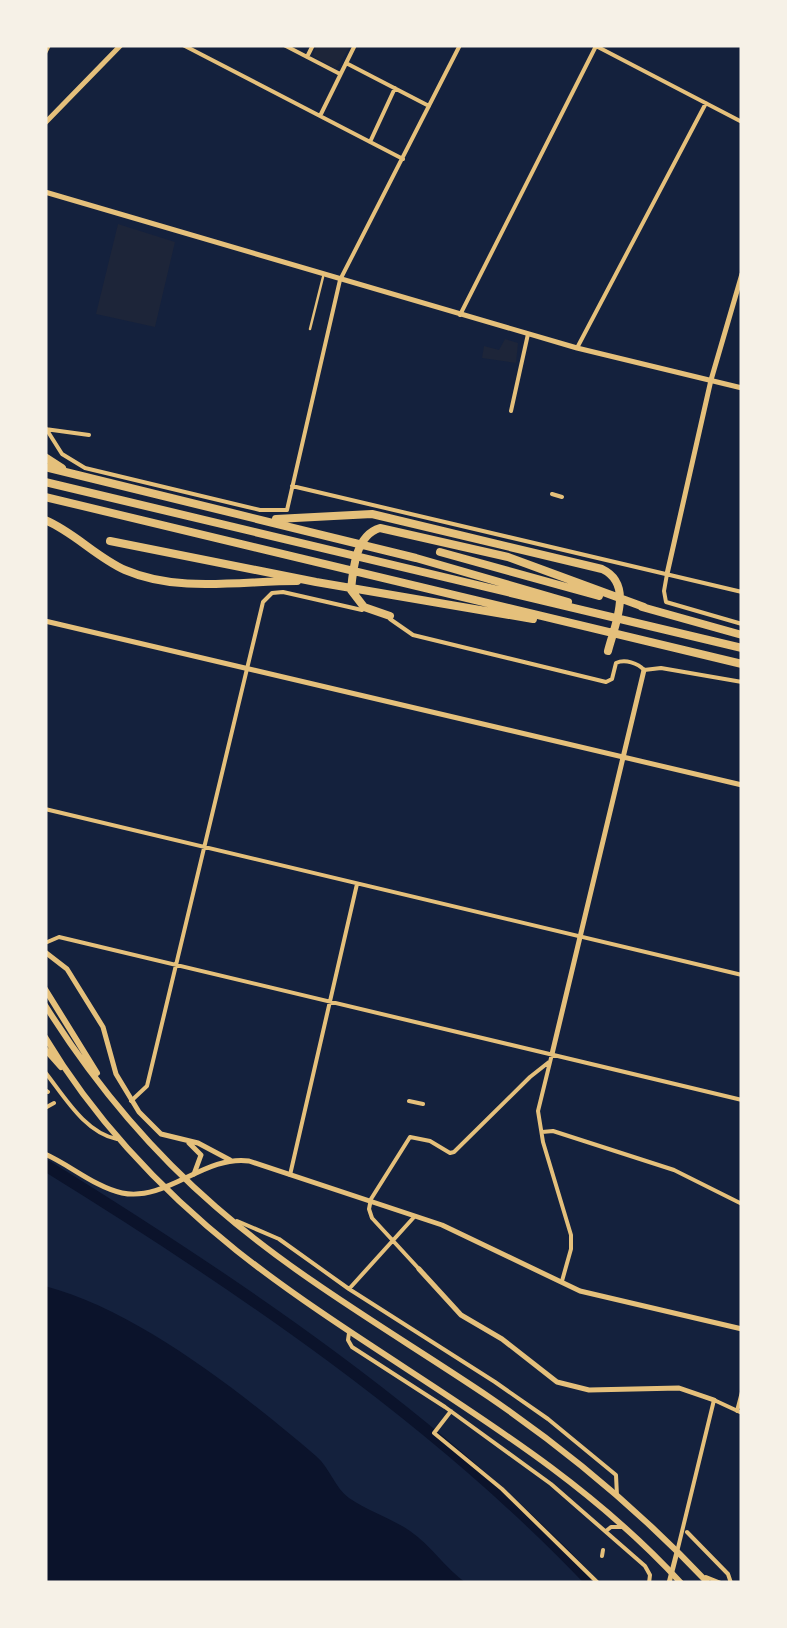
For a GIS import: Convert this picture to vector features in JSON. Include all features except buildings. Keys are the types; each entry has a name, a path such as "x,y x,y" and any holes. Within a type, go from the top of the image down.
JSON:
{"highway":[{"path":"45,457 91,478"},
{"path":"45,467 489,578 635,623"},
{"path":"45,482 742,648"},
{"path":"45,497 742,664"},
{"path":"261,519 301,520 351,513 382,516 602,569 620,585 620,604 608,651"},
{"path":"45,520 120,568 156,580 184,584 316,582"},
{"path":"390,616 364,607 353,595 353,575 364,539 375,530 388,529 529,564 644,607"},
{"path":"110,541 316,582 604,631"},
{"path":"440,552 742,635"},
{"path":"45,989 110,1097"},
{"path":"45,1005 110,1097 184,1178 224,1214 315,1284 530,1426 617,1496 708,1583"},
{"path":"45,1036 75,1083"},
{"path":"45,1050 164,1186 240,1252 518,1442 622,1526 681,1583"}],"street":[{"path":"45,53 49,45"},
{"path":"45,123 121,45"},
{"path":"183,45 403,158"},
{"path":"284,45 340,74"},
{"path":"307,57 313,45"},
{"path":"320,116 355,45"},
{"path":"45,428 62,454 79,466 241,506 287,510 340,280 460,45"},
{"path":"460,314 595,46 742,122"},
{"path":"346,63 429,106"},
{"path":"370,142 395,88"},
{"path":"578,348 706,103"},
{"path":"45,192 528,334 742,388"},
{"path":"742,274 711,380 664,590 666,602 742,624"},
{"path":"511,411 528,334"},
{"path":"45,428 89,436"},
{"path":"292,486 742,592"},
{"path":"552,494 562,497"},
{"path":"131,1101 147,1086 264,602 278,591 316,598 387,618 413,635 606,682 612,679 618,661 639,665 644,670"},
{"path":"45,620 742,785"},
{"path":"644,670 661,668 742,682"},
{"path":"561,1284 572,1241 542,1142 538,1112 644,670"},
{"path":"45,809 742,975"},
{"path":"290,1174 358,884"},
{"path":"45,943 59,937 550,1058 742,1100"},
{"path":"45,952 67,970 103,1027 116,1074 131,1101 162,1134 198,1142 230,1160"},
{"path":"550,1058 454,1152 410,1137 370,1202 370,1214 466,1318 508,1343 557,1382 590,1390 679,1388 740,1412 742,1392"},
{"path":"45,1072 88,1124 108,1138 122,1140"},
{"path":"409,1101 423,1104"},
{"path":"45,1108 54,1103"},
{"path":"542,1132 554,1131 674,1170 742,1204"},
{"path":"187,1142 201,1156 194,1174"},
{"path":"45,1154 120,1193 144,1193 230,1160 249,1161 454,1230 561,1284 603,1298 742,1328"},
{"path":"224,1214 279,1239 348,1289 548,1419 616,1475 617,1496"},
{"path":"348,1289 415,1216"},
{"path":"350,1330 348,1340 352,1346 451,1411 551,1484 644,1566 650,1574 649,1583"},
{"path":"669,1583 714,1400"},
{"path":"451,1411 434,1433 502,1489 598,1583"},
{"path":"606,1531 622,1526"},
{"path":"687,1532 730,1576 731,1583"},
{"path":"702,1576 721,1583"}],"lane":[{"path":"310,329 324,276"}],"shaded area":[{"path":"316,45 351,45 336,69 313,56"},
{"path":"118,224 175,242 155,327 96,314"},
{"path":"505,339 518,343 516,363 482,358 484,346 499,350"},
{"path":"45,1286 117,1314 223,1381 316,1456 349,1498 410,1531 466,1583 45,1583"}],"waterway":[{"path":"45,1165 189,1257 332,1357 468,1465 592,1583"}]}
